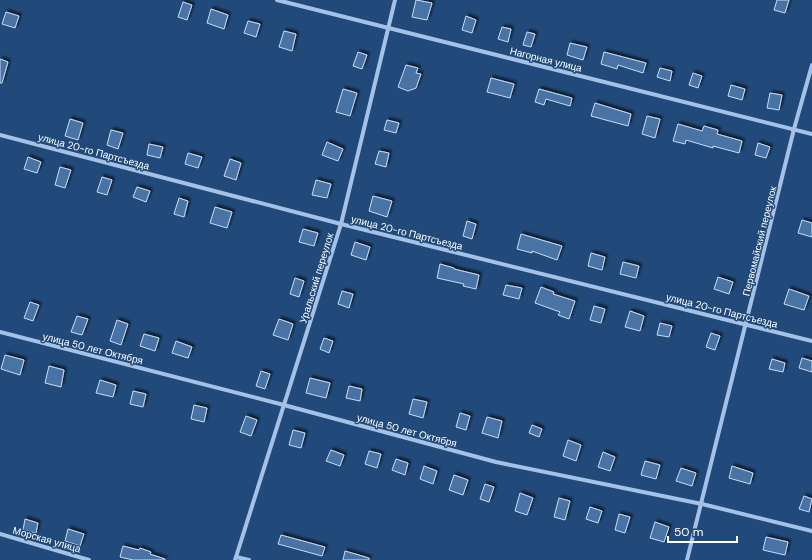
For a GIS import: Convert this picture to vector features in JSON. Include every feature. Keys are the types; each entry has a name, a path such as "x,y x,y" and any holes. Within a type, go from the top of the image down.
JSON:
{"street":[{"name":"Нагорная улица","path":"277,0 812,134"},
{"name":"Уральский переулок","path":"236,558 341,224 395,0"},
{"name":"Первомайский переулок","path":"687,560 794,129 812,65"},
{"name":"улица 20-го Партсъезда","path":"0,135 341,224 812,341"},
{"name":"улица 50 лет Октября","path":"0,332 284,405 496,462 702,504 812,531"},
{"name":"Морская улица","path":"0,534 90,560"},
{"path":"236,558 249,560"}],"building":[{"path":"416,0 432,3 427,20 412,17"},
{"path":"777,0 789,0 785,13 774,10"},
{"path":"183,2 192,5 187,20 178,17"},
{"path":"211,9 228,15 224,29 207,23"},
{"path":"6,12 19,16 15,28 2,24"},
{"path":"466,16 476,20 472,33 462,30"},
{"path":"248,21 260,24 256,37 244,33"},
{"path":"502,27 511,29 508,42 498,39"},
{"path":"284,31 296,34 292,51 279,47"},
{"path":"527,32 535,34 531,47 523,45"},
{"path":"570,43 587,47 583,60 567,55"},
{"path":"358,52 367,55 362,69 353,66"},
{"path":"604,52 646,63 643,73 618,65 617,69 601,64"},
{"path":"0,59 8,62 2,83 0,83"},
{"path":"406,65 418,68 416,73 421,74 416,88 408,91 398,87"},
{"path":"660,68 672,71 670,81 657,77"},
{"path":"693,73 702,76 698,88 689,85"},
{"path":"491,78 514,84 510,98 487,92"},
{"path":"731,85 745,89 742,100 728,96"},
{"path":"343,89 357,93 350,116 336,112"},
{"path":"539,89 572,98 570,106 546,99 544,105 535,102"},
{"path":"770,93 782,95 779,110 767,108"},
{"path":"595,103 631,114 628,126 591,116"},
{"path":"647,116 660,119 655,138 642,134"},
{"path":"70,119 83,123 78,140 65,136"},
{"path":"387,120 399,123 396,133 384,130"},
{"path":"678,124 702,131 704,126 718,130 717,134 742,141 739,153 713,146 713,148 686,140 685,144 673,141"},
{"path":"111,130 123,133 118,149 107,145"},
{"path":"327,142 343,149 338,161 322,155"},
{"path":"758,143 770,147 766,158 755,155"},
{"path":"149,144 163,147 160,158 147,155"},
{"path":"379,151 389,153 386,167 375,164"},
{"path":"188,153 202,157 198,168 185,164"},
{"path":"28,157 41,162 37,173 24,169"},
{"path":"230,159 241,163 236,180 224,176"},
{"path":"60,167 71,170 65,188 55,185"},
{"path":"102,177 112,180 107,195 97,192"},
{"path":"316,180 331,184 327,198 312,195"},
{"path":"137,187 150,191 146,202 133,197"},
{"path":"373,196 392,201 387,217 369,211"},
{"path":"179,198 188,201 184,217 174,214"},
{"path":"215,207 232,212 227,228 210,223"},
{"path":"802,220 812,223 812,237 798,233"},
{"path":"467,221 476,224 472,239 463,236"},
{"path":"303,229 318,233 314,246 299,242"},
{"path":"521,234 562,246 557,260 532,251 532,253 517,249"},
{"path":"355,242 370,247 366,260 351,255"},
{"path":"591,253 605,257 602,270 588,266"},
{"path":"623,262 639,266 636,278 620,274"},
{"path":"440,264 479,275 476,289 463,286 464,284 437,278"},
{"path":"718,277 733,282 729,294 714,289"},
{"path":"295,278 304,281 299,297 290,294"},
{"path":"506,285 522,288 519,299 503,295"},
{"path":"541,287 554,292 553,294 575,301 569,319 558,315 560,312 535,303"},
{"path":"789,289 809,296 804,310 784,304"},
{"path":"342,291 353,294 349,308 338,304"},
{"path":"30,302 39,305 33,321 24,318"},
{"path":"594,306 605,309 601,323 590,320"},
{"path":"630,311 644,316 640,331 625,327"},
{"path":"77,316 88,319 82,335 71,332"},
{"path":"279,319 293,324 288,340 273,335"},
{"path":"117,320 128,324 121,345 110,341"},
{"path":"660,323 672,326 669,337 657,335"},
{"path":"711,333 720,336 715,350 706,347"},
{"path":"144,334 159,338 155,351 140,346"},
{"path":"324,338 333,341 329,353 320,349"},
{"path":"176,341 192,347 188,358 172,353"},
{"path":"5,355 24,360 20,375 1,369"},
{"path":"802,358 812,361 812,372 799,368"},
{"path":"772,359 785,363 783,372 769,369"},
{"path":"49,366 64,370 61,387 45,383"},
{"path":"261,371 270,374 265,389 256,386"},
{"path":"310,378 330,383 326,398 306,393"},
{"path":"100,380 116,385 113,397 96,393"},
{"path":"349,386 362,389 360,401 346,398"},
{"path":"133,391 146,394 143,407 130,404"},
{"path":"413,399 427,402 423,418 409,414"},
{"path":"194,405 207,408 204,422 191,419"},
{"path":"460,413 470,416 466,430 456,427"},
{"path":"246,416 257,420 251,436 240,432"},
{"path":"487,417 502,421 498,438 482,433"},
{"path":"532,425 542,429 539,437 529,433"},
{"path":"293,430 305,433 301,448 289,445"},
{"path":"568,440 581,445 576,461 563,456"},
{"path":"331,450 344,455 340,466 326,461"},
{"path":"369,451 381,454 377,468 365,464"},
{"path":"603,452 615,457 610,471 598,467"},
{"path":"396,459 408,463 405,475 392,470"},
{"path":"645,461 660,465 656,479 641,475"},
{"path":"424,466 437,471 433,484 420,479"},
{"path":"732,466 753,473 750,484 729,478"},
{"path":"681,468 696,473 692,486 676,481"},
{"path":"454,475 468,480 463,495 449,490"},
{"path":"485,484 494,487 489,502 480,499"},
{"path":"520,493 533,498 527,515 515,511"},
{"path":"804,496 812,499 809,512 799,509"},
{"path":"559,498 570,501 565,520 554,517"},
{"path":"590,507 602,511 598,523 586,519"},
{"path":"619,514 630,517 625,533 615,530"},
{"path":"25,519 38,523 36,533 23,530"},
{"path":"655,522 669,527 664,542 650,538"},
{"path":"68,529 84,534 80,546 65,541"},
{"path":"281,535 325,547 322,556 278,544"},
{"path":"766,537 788,542 785,555 763,550"},
{"path":"123,546 139,550 140,548 165,560 133,560 120,557"},
{"path":"345,551 369,558 369,560 343,560"}]}
